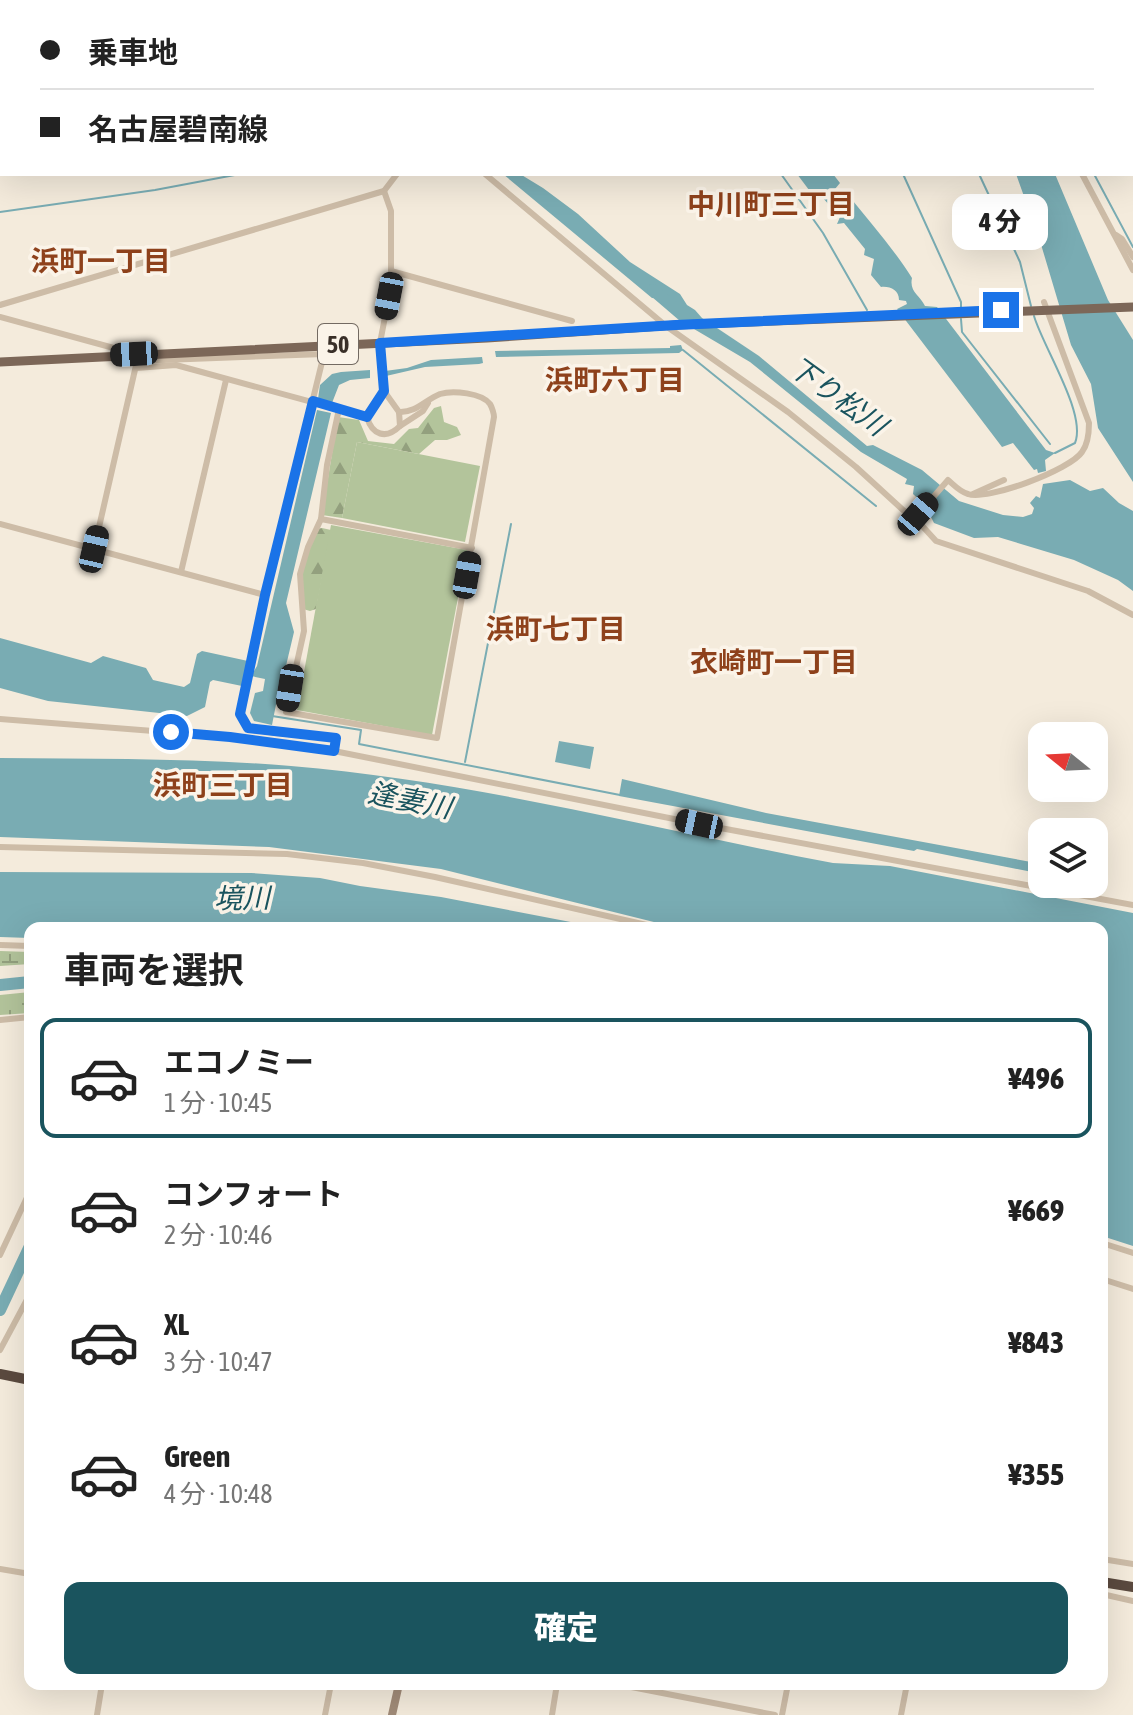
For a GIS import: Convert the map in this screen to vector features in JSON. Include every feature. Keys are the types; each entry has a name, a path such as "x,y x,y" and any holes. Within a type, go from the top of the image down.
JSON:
{"highway":[{"path":"0,1374 24,1379"},
{"path":"1108,1583 1133,1587"}],"main road":[{"name":"50","path":"0,362 897,314 1133,307"}],"street":[{"path":"0,305 384,191 395,176"},
{"path":"487,176 671,325 788,412 916,516 936,541 1088,591 1133,615"},
{"path":"1083,176 1133,270"},
{"path":"384,191 391,211 391,271 380,343 384,391 399,412 400,426"},
{"path":"1114,234 1122,239 1133,257"},
{"path":"391,271 572,321"},
{"path":"916,516 947,480 969,495 978,496 1052,473 1074,461 1084,451 1089,437 1089,423 1041,308"},
{"path":"0,317 134,354"},
{"path":"94,549 137,361 324,354 265,595 240,714 248,728 336,738 334,751"},
{"path":"136,368 176,365 367,417"},
{"path":"181,572 226,380"},
{"path":"384,391 367,417 370,428 386,435 423,411 430,400"},
{"path":"339,409 327,465 321,519 300,574 304,631 286,712 437,738 494,417 491,405 483,398 456,393 442,394 409,412 399,412"},
{"path":"969,495 1004,480"},
{"path":"321,519 472,548"},
{"path":"0,524 265,595"},
{"path":"0,719 230,737 334,751 699,824 1133,905"},
{"path":"0,847 287,854 363,863 435,877 634,922"},
{"path":"0,945 24,946"},
{"path":"0,1020 24,1018"},
{"path":"0,1255 24,1204"},
{"path":"1108,1245 1133,1253"},
{"path":"1108,1281 1133,1289"},
{"path":"0,1350 24,1305"},
{"path":"1108,1560 1133,1564"},
{"path":"0,1569 24,1573"},
{"path":"1108,1595 1133,1601"},
{"path":"97,1715 101,1690"},
{"path":"325,1715 330,1690"},
{"path":"392,1715 398,1690"},
{"path":"552,1715 556,1690"},
{"path":"647,1690 775,1715"},
{"path":"782,1715 787,1690"},
{"path":"901,1715 906,1690"}],"green space":[{"path":"441,406 444,422 457,427 461,435 435,440 419,454 357,442 342,518 322,515 338,417 359,420 368,441 394,444 409,429 418,428 434,408"},
{"path":"357,442 480,466 465,542 342,518"},
{"path":"331,525 467,550 432,735 297,710"},
{"path":"317,529 331,530 316,609 310,611 303,609 300,574"},
{"path":"0,951 24,952 24,964 0,966"},
{"path":"24,993 24,1013 0,1015 0,995"}],"water":[{"path":"505,176 523,176 543,188 578,214 630,262 680,294 702,318 759,356 867,446 873,445 922,470 959,501 1003,515 1023,517 1032,514 1034,508 1030,503 1036,496 1040,498 1043,484 1070,480 1090,491 1103,488 1133,511 1133,591 1118,580 1074,560 998,537 974,538 934,523 929,513 937,500 923,493 922,502 913,494 914,486 905,484 907,479 861,452 750,362 694,329 673,303 667,299 652,298"},
{"path":"798,176 835,176 840,183 835,189 839,194 845,191 889,245 912,278 913,290 925,306 937,307 1046,450 1055,453 1045,460 1046,471 1038,473 1037,469 1034,470 1013,443 1002,447 897,309 907,304 906,301 899,300 893,289 881,287 871,275 874,259 864,255 865,249 844,223 837,224 840,217 822,197 815,198"},
{"path":"1017,176 1056,176 1108,300 1133,340 1133,482 1098,428 1091,384 1071,345"},
{"path":"681,345 683,350 679,353 496,357 495,351 670,348"},
{"path":"482,357 483,363 479,364 425,367 386,376 385,371 431,360"},
{"path":"370,370 370,378 350,380 339,385 332,403 318,399 320,385 332,374"},
{"path":"317,410 331,413 286,603 294,632 285,670 285,686 280,684 272,725 254,721 250,713 255,693 263,691 265,679 251,676 257,666"},
{"path":"0,638 91,663 103,656 146,668 153,680 184,687 190,683 197,654 202,651 248,661 242,686 213,680 205,707 187,716 48,701 0,688"},
{"path":"559,741 594,747 590,769 555,762"},
{"name":"逢妻川","path":"0,758 218,762 359,773 495,794 833,863 890,866 1028,893 1028,898 1055,898 1133,913 1133,1246 1108,1238 1108,922 654,922 441,869 269,847 0,837"},
{"path":"622,779 766,813 1028,861 1028,871 917,849 914,851 619,796"},
{"name":"境川","path":"0,872 251,873 320,878 571,922 24,922 24,938 0,937"}],"waterway":[{"path":"0,212 229,176"},
{"path":"782,176 823,233 867,310"},
{"path":"904,176 961,308"},
{"path":"980,176 1020,262 1031,306"},
{"path":"1095,176 1133,247"},
{"name":"下り松川","path":"653,290 688,320"},
{"path":"1034,316 1075,415 1075,443 1055,453"},
{"path":"961,319 962,332 1050,444"},
{"path":"683,350 876,506"},
{"path":"465,762 511,524"},
{"path":"272,716 361,730 359,744 620,795"},
{"path":"0,985 24,983"},
{"path":"0,1310 24,1259"}],"district":[{"name":"中川町三丁目","path":"771,204"},
{"name":"浜町一丁目","path":"101,261"},
{"name":"浜町六丁目","path":"615,380"},
{"name":"浜町七丁目","path":"556,629"},
{"name":"衣崎町一丁目","path":"774,662"},
{"name":"浜町三丁目","path":"223,785"}],"route":[{"path":"171,732 334,751 336,738 248,728 240,714 265,595 313,401 367,417 384,391 380,343 1001,310"}]}
